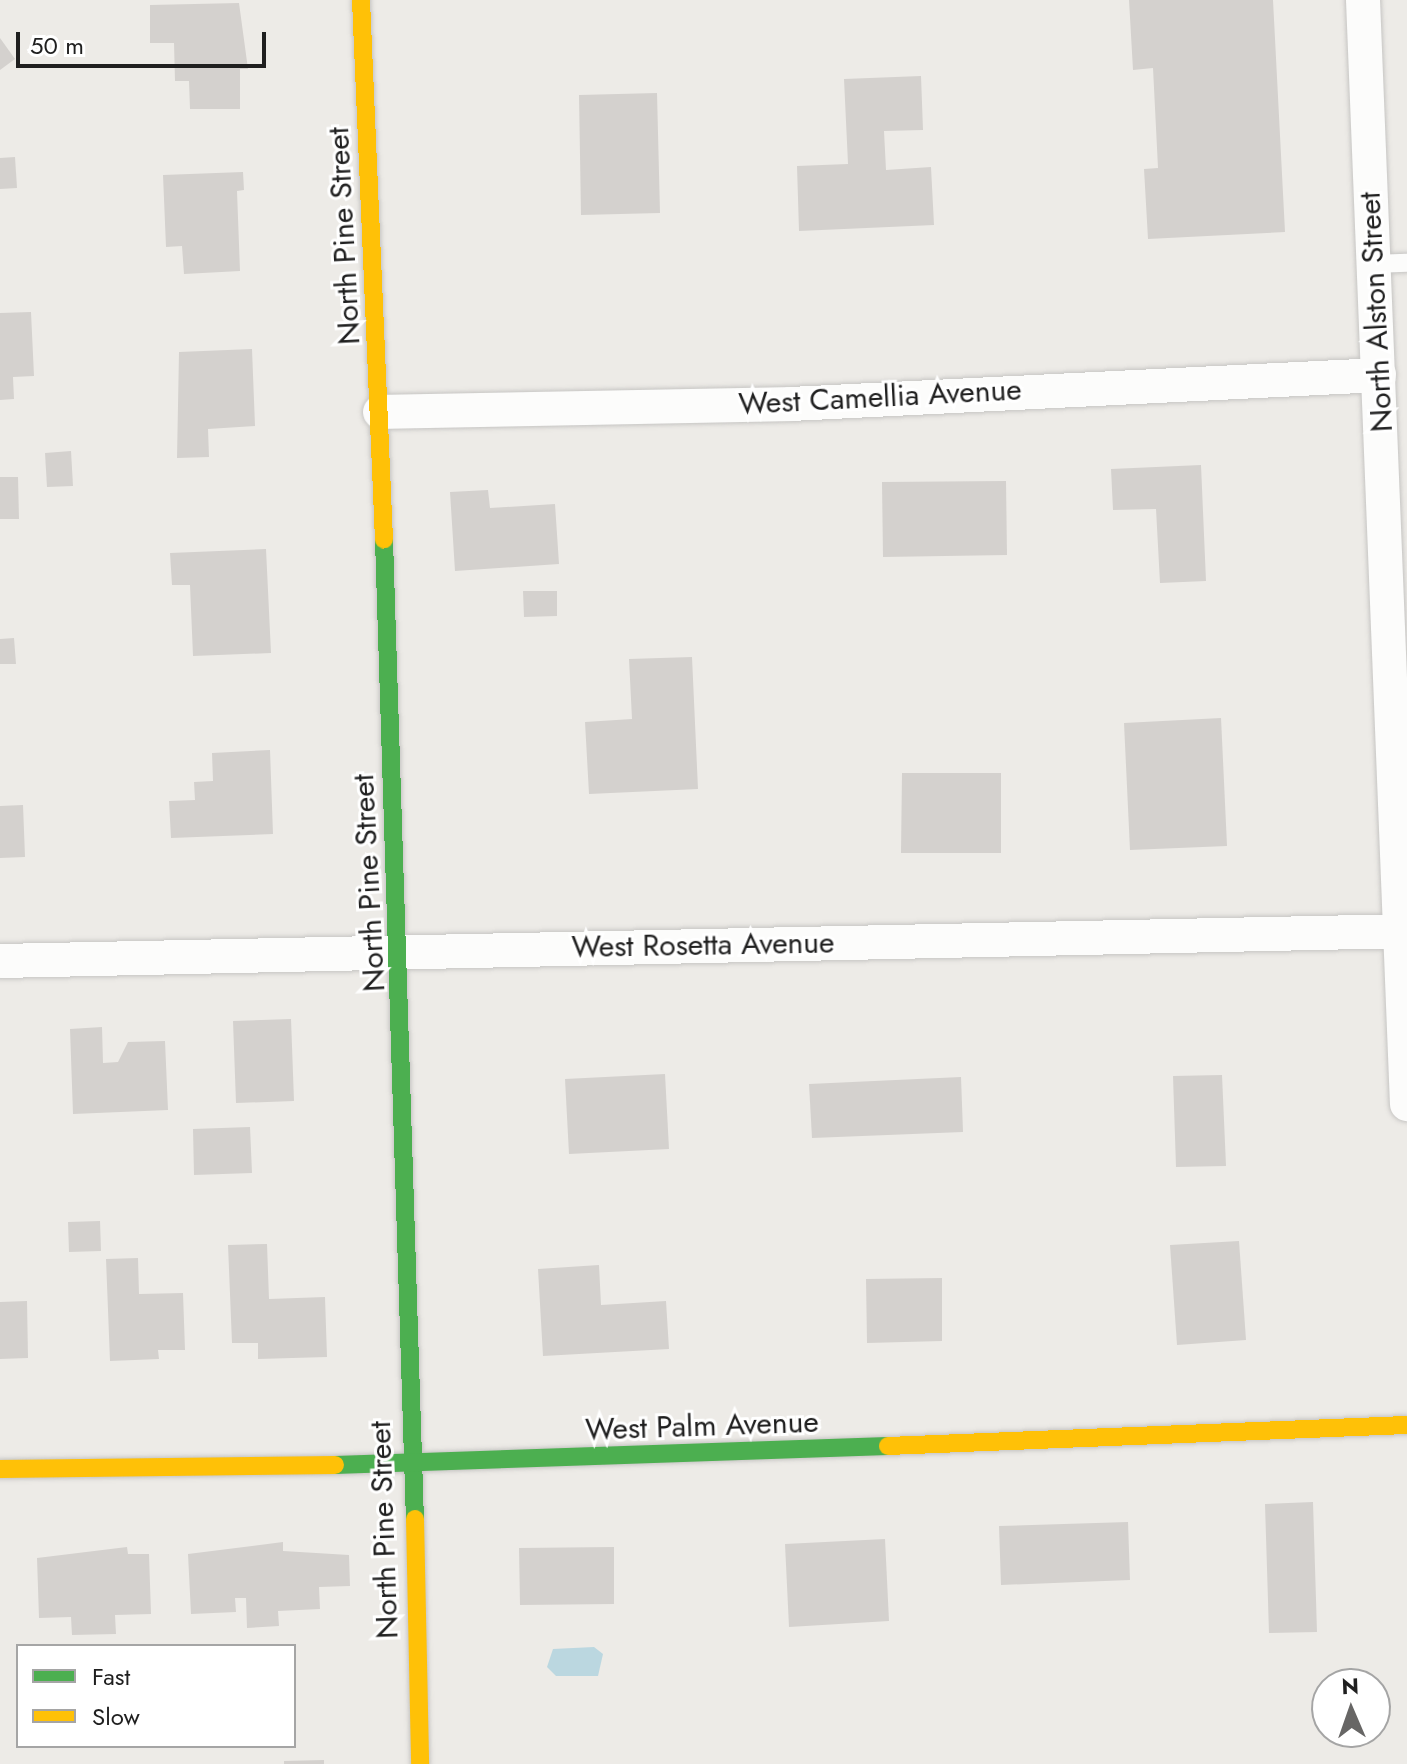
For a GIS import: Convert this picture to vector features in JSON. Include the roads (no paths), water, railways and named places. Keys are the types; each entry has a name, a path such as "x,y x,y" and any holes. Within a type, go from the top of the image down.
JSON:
{"street":[{"name":"North Pine Street","path":"361,0 402,951 408,1460 420,1764"},
{"name":"North Alston Street","path":"1363,0 1404,931 1407,1104"},
{"name":"West Camellia Avenue","path":"380,412 791,404 1379,375"},
{"name":"West Rosetta Avenue","path":"0,961 1404,931"},
{"name":"West Palm Avenue","path":"0,1469 408,1460 1407,1425"}],"lane":[{"path":"1373,264 1407,263"}],"water":[{"path":"594,1647 603,1654 598,1676 556,1676 547,1667 553,1649"}]}
